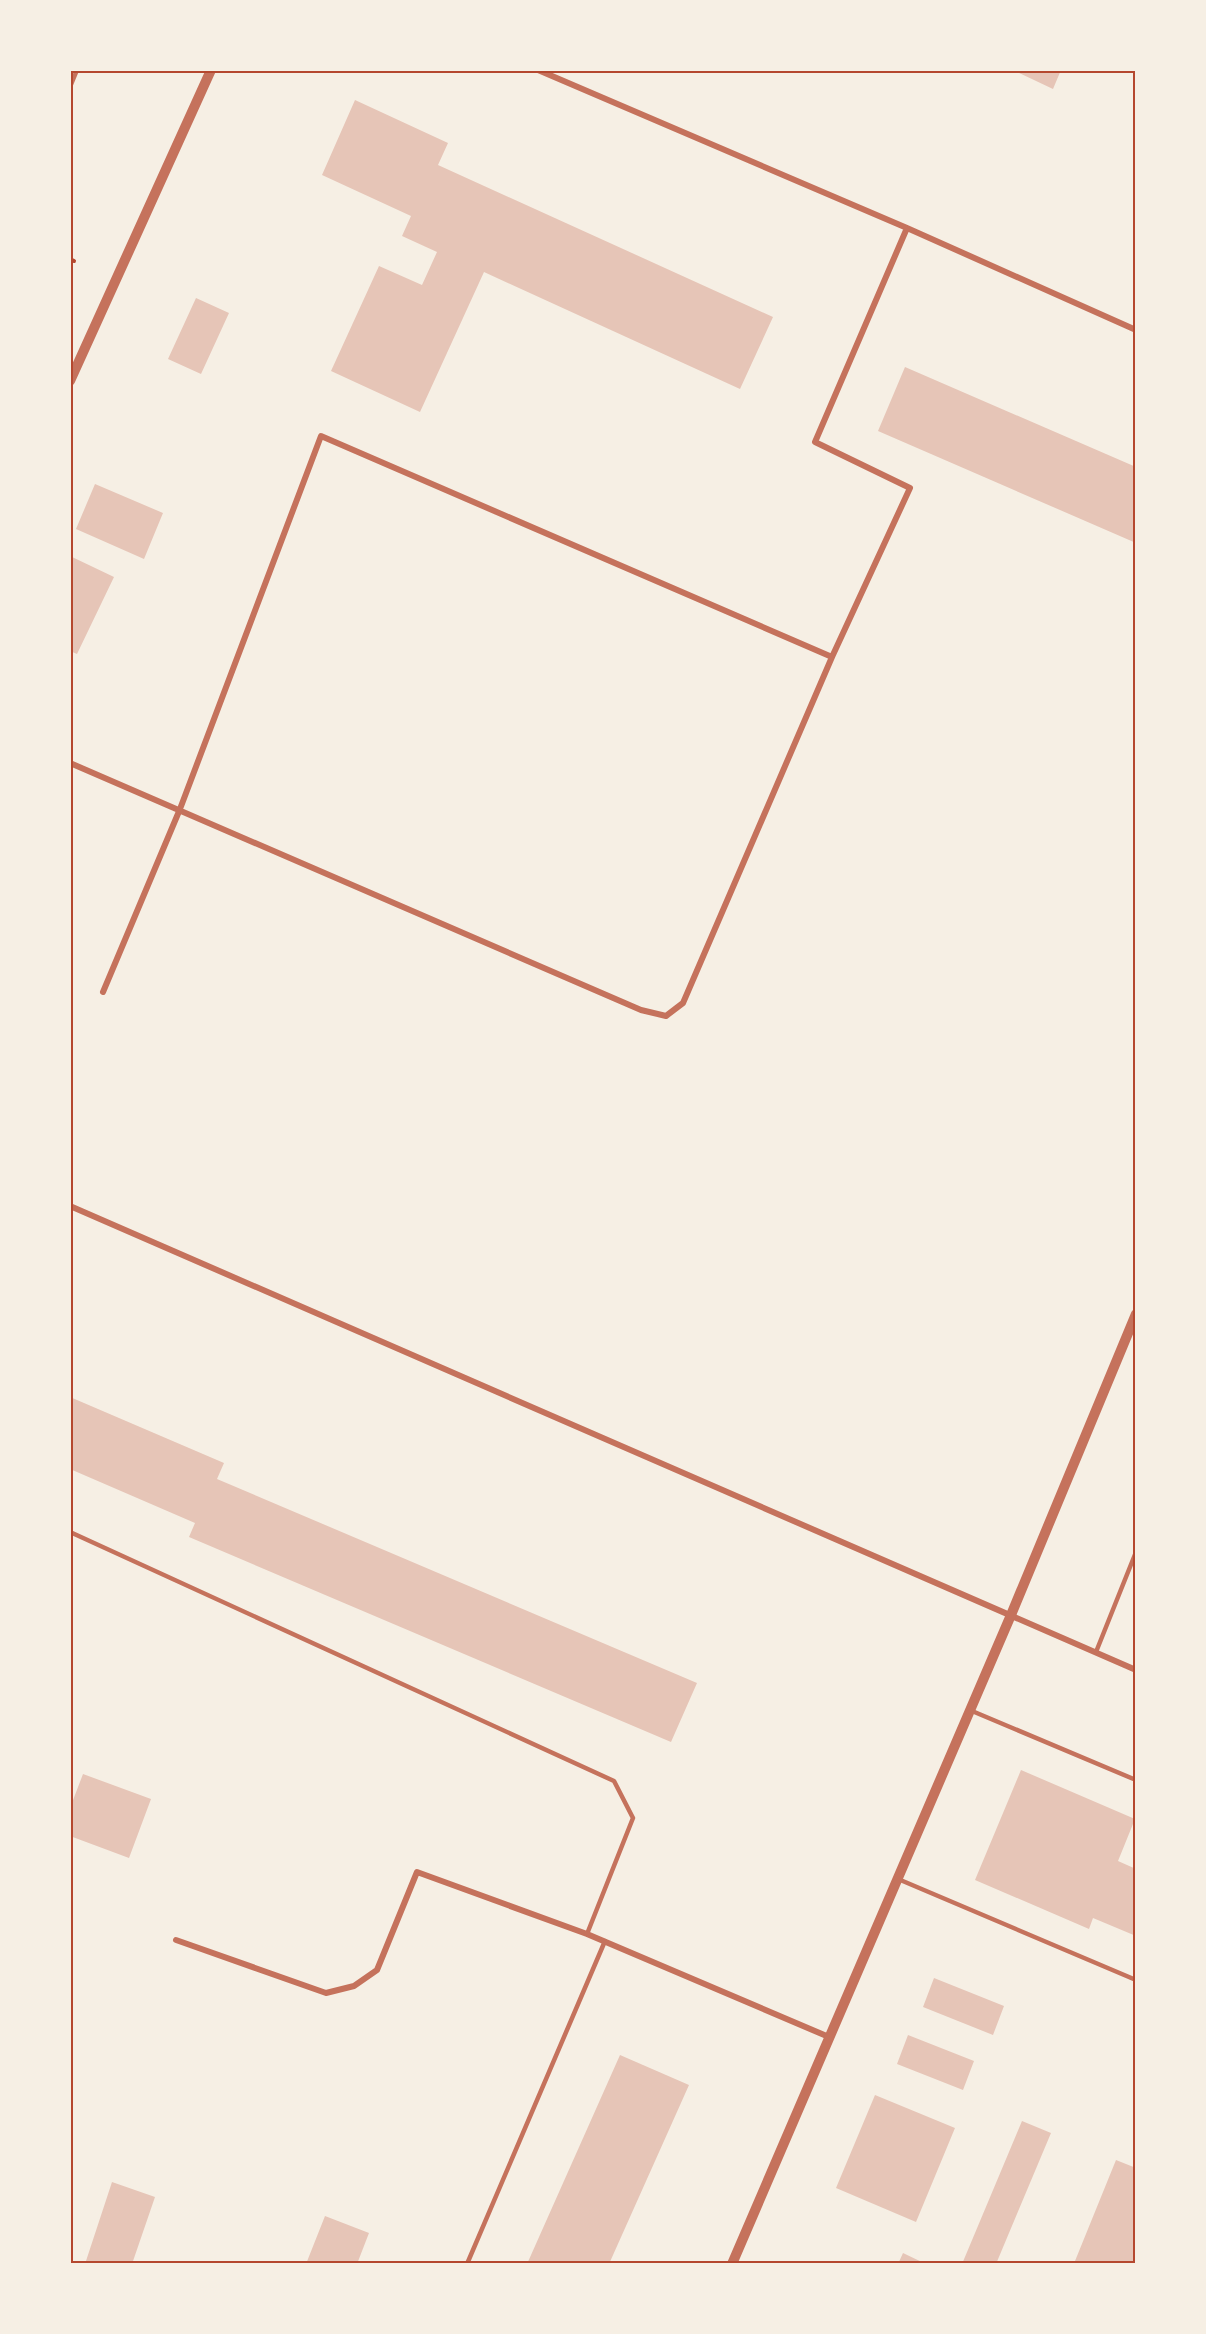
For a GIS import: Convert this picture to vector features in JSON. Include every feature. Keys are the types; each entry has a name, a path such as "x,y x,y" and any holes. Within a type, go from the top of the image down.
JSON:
{"street":[{"path":"70,381 211,70"},
{"path":"538,70 907,228 1136,330"},
{"path":"70,763 641,1010 666,1016 682,1003 832,657 910,488 815,442 907,228"},
{"path":"103,992 180,809 321,436 832,657"},
{"path":"70,1206 1136,1670"},
{"path":"732,2264 1011,1615 1136,1314"},
{"path":"176,1940 326,1992 354,1986 377,1970 417,1872 605,1941 829,2037"}],"lane":[{"path":"70,87 78,70"},
{"path":"70,1532 614,1780 633,1818 587,1934"},
{"path":"1096,1652 1136,1552"},
{"path":"969,1710 1136,1780"},
{"path":"897,1878 1136,1980"},
{"path":"467,2264 605,1941"}],"building":[{"path":"1013,70 1061,70 1053,89"},
{"path":"355,100 448,143 438,165 773,317 740,389 484,272 420,412 331,371 379,266 422,285 437,252 402,236 411,216 322,175"},
{"path":"196,298 229,313 201,374 168,359"},
{"path":"905,367 1136,467 1136,543 878,431"},
{"path":"95,484 163,513 144,559 76,529"},
{"path":"70,556 114,577 77,654 70,651"},
{"path":"70,1397 224,1463 217,1479 697,1683 671,1742 189,1537 195,1523 70,1469"},
{"path":"1021,1770 1135,1819 1118,1861 1136,1869 1136,1936 1093,1918 1089,1929 975,1880"},
{"path":"83,1774 151,1799 129,1858 70,1836 70,1808"},
{"path":"934,1978 1004,2006 993,2035 923,2007"},
{"path":"908,2035 974,2061 963,2090 897,2064"},
{"path":"620,2055 689,2085 609,2264 527,2264"},
{"path":"875,2095 955,2128 916,2222 836,2188"},
{"path":"1022,2121 1051,2133 996,2264 962,2264"},
{"path":"1116,2160 1136,2168 1136,2264 1080,2264 1075,2261"},
{"path":"112,2182 155,2197 132,2264 85,2264"},
{"path":"325,2216 369,2233 357,2264 306,2264"},
{"path":"903,2253 926,2264 898,2264"}]}
